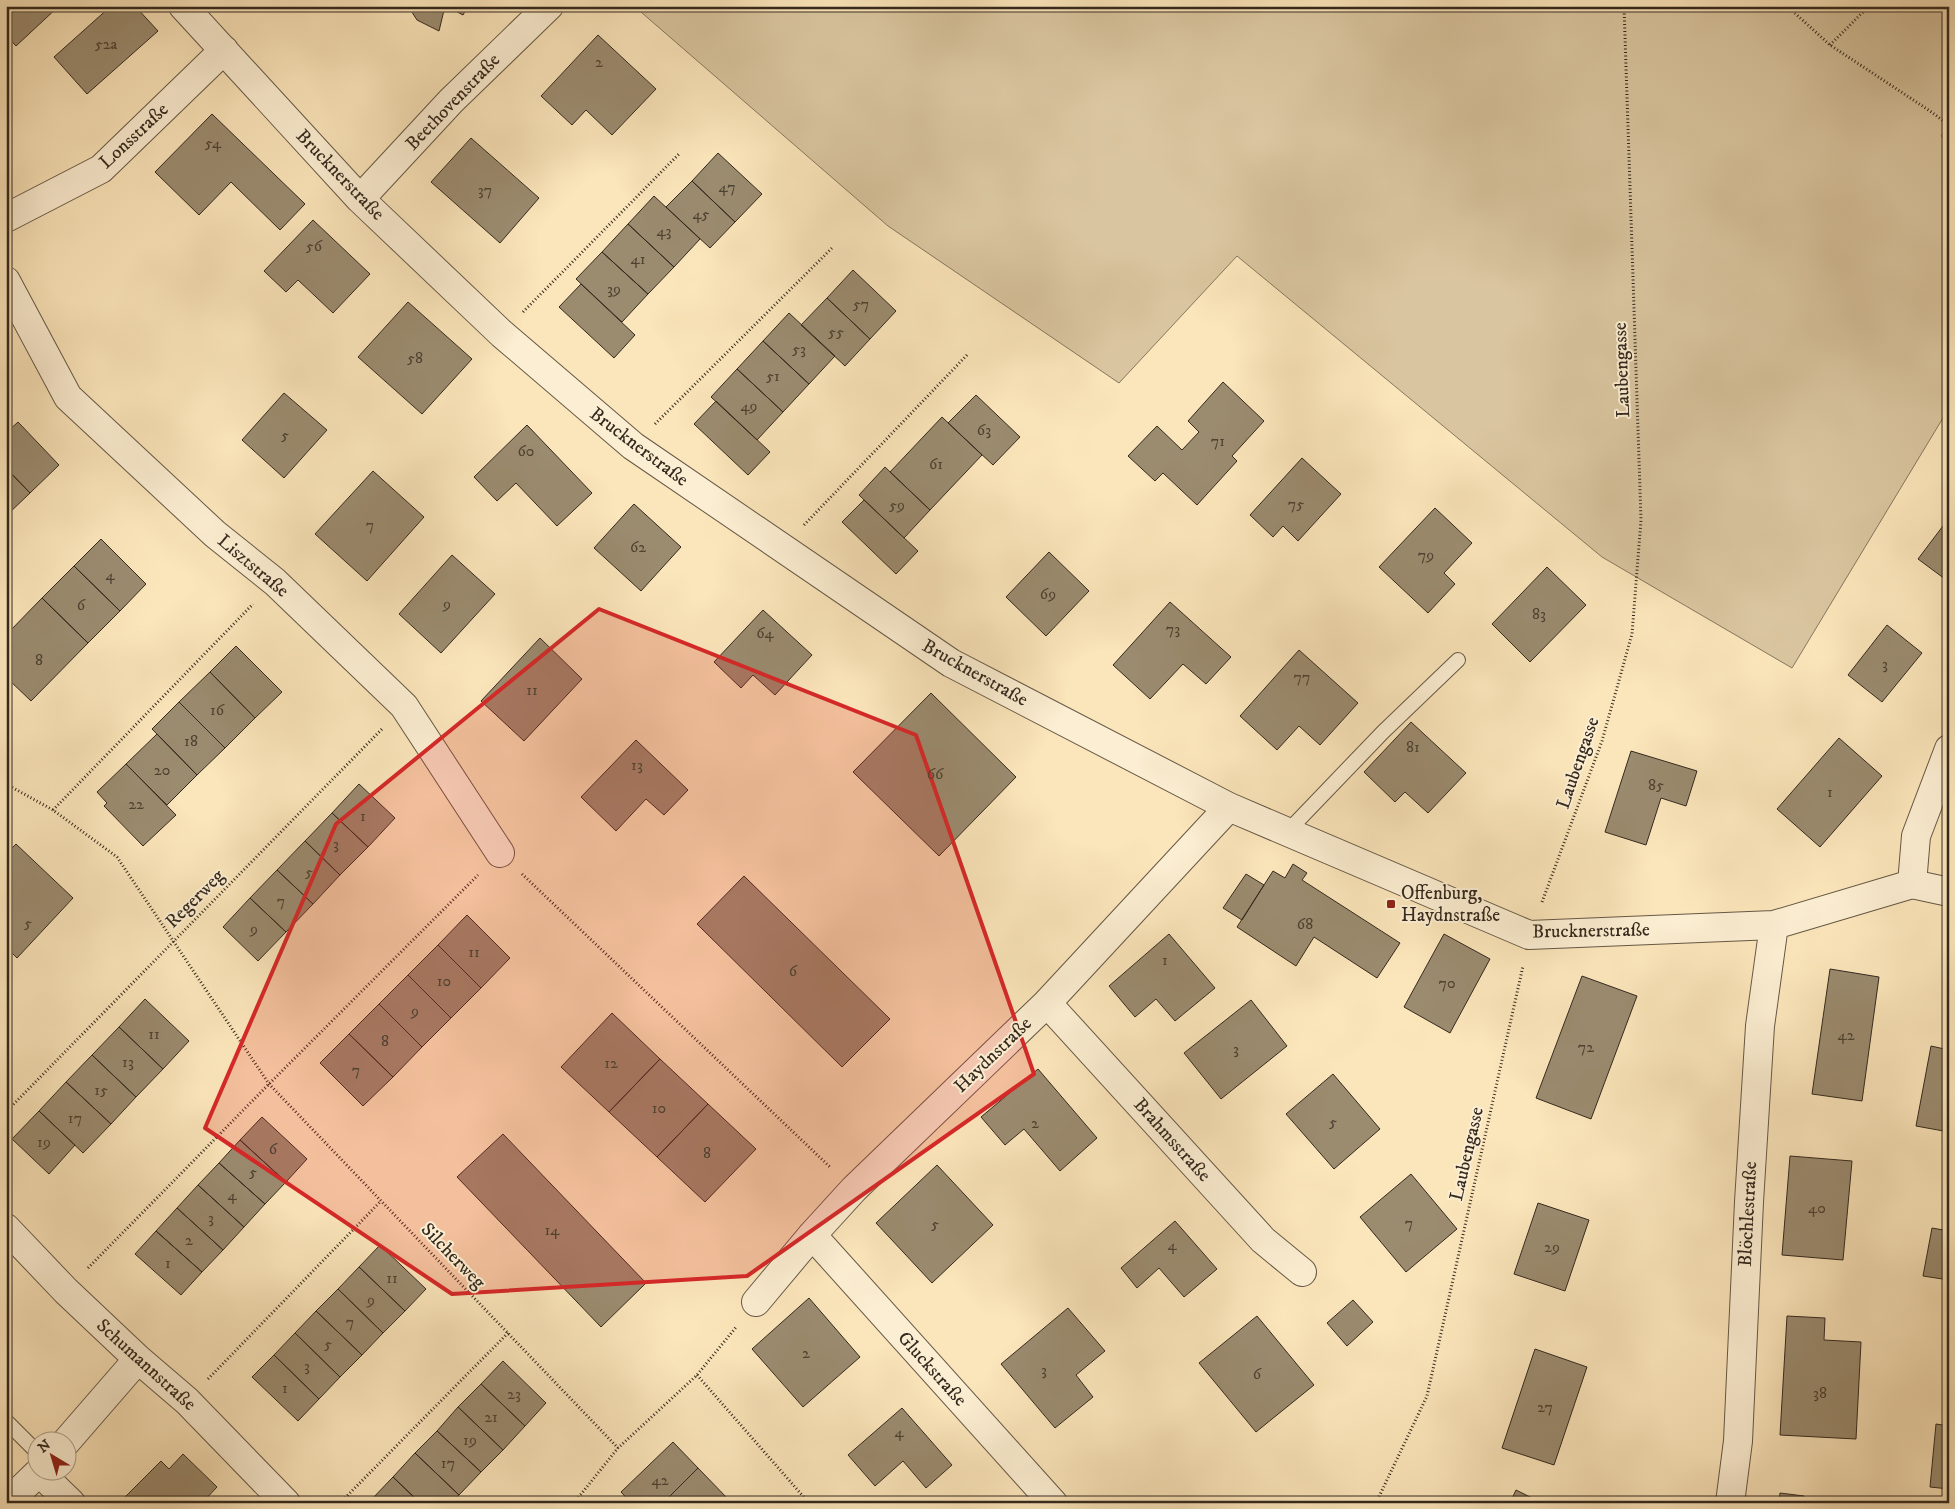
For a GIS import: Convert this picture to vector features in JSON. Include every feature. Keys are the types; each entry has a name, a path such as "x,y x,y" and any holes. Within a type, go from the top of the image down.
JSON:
{"street":[{"name":"Brucknerstraße","path":"183,6 360,199 502,334 633,446 951,663 1229,807 1529,935 1774,925 1912,884 1949,892"},
{"name":"Beethovenstraße","path":"360,199 451,101 549,6"},
{"name":"Lonsstraße","path":"6,218 101,169 224,50"},
{"name":"Lisztstraße","path":"6,281 68,397 215,534 275,582 404,706 500,853"},
{"path":"1912,884 1916,836 1949,748"},
{"name":"Haydnstraße","path":"756,1302 812,1235 854,1189 1047,1003 1229,807"},
{"name":"Blöchlestraße","path":"1730,1503 1738,1441 1748,1202 1760,1026 1774,925"},
{"name":"Brahmsstraße","path":"1047,1003 1263,1240 1302,1272"},
{"name":"Schumannstraße","path":"6,1228 66,1291 138,1359 187,1401 286,1503"},
{"name":"Gluckstraße","path":"812,1235 1053,1503"},
{"path":"75,1432 138,1359"},
{"path":"8,1503 29,1482"},
{"path":"49,1482 71,1503"}],"lane":[{"path":"1287,832 1383,732 1458,660"},
{"path":"6,1421 28,1443"}],"path":[{"name":"Laubengasse","path":"1376,1503 1427,1396 1529,935 1602,741 1632,634 1641,520 1624,6"},
{"path":"1788,6 1830,46 1949,125"},
{"path":"1830,46 1869,6"},
{"path":"502,334 680,154"},
{"path":"633,446 832,248"},
{"path":"781,548 968,354"},
{"path":"53,810 275,582"},
{"name":"Regerweg","path":"6,1112 404,706"},
{"name":"Silcherweg","path":"6,784 53,810 116,857 269,1084 618,1448"},
{"path":"66,1291 500,853 854,1189"},
{"path":"187,1401 381,1200"},
{"path":"574,1503 618,1448 697,1375 756,1302"},
{"path":"340,1503 508,1333"},
{"path":"697,1375 808,1503"}],"highlighted area":[{"path":"599,609 916,735 1034,1074 747,1276 452,1294 205,1128 336,824"}],"shaded area":[{"path":"634,6 1949,6 1949,126 1941,136 1949,143 1949,408 1792,668 1602,557 1237,256 1119,383 888,226"}],"building":[{"path":"6,6 59,6 16,46 6,35"},
{"path":"111,6 135,6 158,31 87,94 54,57"},
{"path":"408,6 445,6 439,31 417,20"},
{"path":"446,6 468,6 463,15"},
{"path":"598,35 656,89 612,135 586,110 572,125 541,96"},
{"path":"212,114 305,204 280,230 231,182 199,215 155,172"},
{"path":"471,138 539,198 500,243 431,182"},
{"path":"718,153 762,194 735,222 692,181"},
{"path":"692,181 735,222 710,248 666,207"},
{"path":"654,196 700,239 674,267 628,224"},
{"path":"313,220 370,274 333,313 298,280 286,292 264,271"},
{"path":"628,224 674,267 648,294 602,252"},
{"path":"602,252 648,294 622,322 576,279"},
{"path":"853,270 896,311 870,339 827,298"},
{"path":"581,284 635,335 614,358 559,307"},
{"path":"827,298 870,339 845,366 801,325"},
{"path":"408,302 472,359 422,414 358,357"},
{"path":"789,313 835,356 809,384 763,341"},
{"path":"763,341 809,384 783,412 737,369"},
{"path":"737,369 783,412 757,440 711,397"},
{"path":"1223,382 1264,421 1232,456 1237,461 1197,505 1163,473 1155,481 1128,456 1157,426 1182,450 1199,432 1188,421"},
{"path":"284,393 327,430 284,478 242,440"},
{"path":"976,395 1020,437 993,465 948,423"},
{"path":"716,401 770,452 748,475 694,424"},
{"path":"942,417 982,455 930,510 890,472"},
{"path":"18,422 59,465 30,493 6,468 6,433"},
{"path":"527,425 592,493 557,526 516,483 497,501 474,477"},
{"path":"1302,458 1341,494 1298,541 1283,526 1273,537 1250,515"},
{"path":"885,467 930,510 904,538 859,495"},
{"path":"6,468 30,493 6,516"},
{"path":"373,471 424,517 367,581 315,534"},
{"path":"864,500 918,551 896,574 842,522"},
{"path":"634,504 681,547 641,591 594,548"},
{"path":"1435,508 1472,543 1444,573 1455,584 1428,613 1379,567"},
{"path":"1949,518 1949,582 1918,559"},
{"path":"101,539 146,584 120,611 74,566"},
{"path":"1049,552 1089,591 1046,636 1006,597"},
{"path":"452,555 495,594 441,653 399,614"},
{"path":"74,566 120,611 88,643 42,598"},
{"path":"1547,567 1586,605 1530,662 1492,624"},
{"path":"42,598 88,643 31,701 6,677 6,635"},
{"path":"1170,602 1231,657 1206,684 1183,664 1150,699 1113,665"},
{"path":"763,610 812,655 775,695 753,675 741,688 714,662"},
{"path":"1887,625 1922,653 1882,702 1848,675"},
{"path":"540,638 582,679 524,741 481,701"},
{"path":"236,646 282,692 255,718 210,672"},
{"path":"1299,650 1358,703 1320,745 1299,726 1277,750 1240,716"},
{"path":"210,672 255,718 225,748 179,702"},
{"path":"931,693 1016,777 939,856 853,772"},
{"path":"179,702 225,748 197,775 152,729"},
{"path":"1411,722 1466,773 1428,813 1405,792 1395,802 1364,772"},
{"path":"157,734 197,775 167,805 126,764"},
{"path":"1839,738 1882,776 1820,847 1777,809"},
{"path":"636,740 688,790 664,815 646,799 616,831 581,797"},
{"path":"1631,751 1697,771 1686,806 1661,798 1646,845 1605,832"},
{"path":"126,764 176,815 143,846 104,806 107,803 97,792"},
{"path":"359,784 395,818 368,847 332,813"},
{"path":"332,813 368,847 340,875 305,841"},
{"path":"305,841 340,875 313,904 277,870"},
{"path":"16,844 73,898 17,958 6,947 6,854"},
{"path":"1293,864 1307,873 1302,880 1400,943 1377,978 1314,937 1296,966 1237,927 1273,871 1285,878"},
{"path":"277,870 313,904 286,932 250,898"},
{"path":"1246,874 1264,885 1242,920 1223,908"},
{"path":"744,876 890,1019 842,1067 697,924"},
{"path":"250,898 286,932 258,961 223,927"},
{"path":"467,915 510,958 481,988 438,945"},
{"path":"1169,934 1215,988 1175,1021 1156,999 1135,1017 1109,986"},
{"path":"1444,934 1490,959 1450,1033 1404,1007"},
{"path":"438,945 481,988 451,1018 408,975"},
{"path":"1830,969 1879,977 1862,1101 1812,1094"},
{"path":"408,975 451,1018 422,1047 379,1004"},
{"path":"1582,976 1637,996 1591,1119 1536,1098"},
{"path":"145,999 189,1041 163,1069 119,1027"},
{"path":"1251,1000 1287,1046 1221,1099 1184,1053"},
{"path":"379,1004 422,1047 393,1077 349,1034"},
{"path":"612,1013 660,1059 609,1112 561,1067"},
{"path":"119,1027 163,1069 136,1097 92,1055"},
{"path":"349,1034 393,1077 363,1106 320,1063"},
{"path":"1931,1046 1949,1050 1949,1132 1916,1126"},
{"path":"92,1055 136,1097 111,1124 66,1082"},
{"path":"660,1059 708,1104 657,1157 609,1112"},
{"path":"1038,1069 1097,1138 1060,1171 1024,1129 1005,1145 981,1117"},
{"path":"1333,1074 1380,1129 1334,1169 1286,1114"},
{"path":"66,1082 111,1124 83,1153 39,1111"},
{"path":"708,1104 756,1149 705,1202 657,1157"},
{"path":"39,1111 75,1145 49,1174 12,1139"},
{"path":"262,1117 307,1159 286,1182 240,1140"},
{"path":"503,1134 646,1283 601,1327 457,1177"},
{"path":"240,1140 286,1182 265,1204 219,1163"},
{"path":"1790,1156 1852,1161 1843,1260 1782,1255"},
{"path":"219,1163 265,1204 244,1227 198,1185"},
{"path":"937,1165 993,1225 932,1283 876,1223"},
{"path":"1411,1174 1457,1229 1406,1272 1360,1217"},
{"path":"198,1185 244,1227 223,1250 177,1208"},
{"path":"1538,1203 1589,1220 1565,1291 1514,1274"},
{"path":"177,1208 223,1250 202,1272 156,1231"},
{"path":"1175,1221 1217,1269 1184,1297 1159,1268 1137,1288 1121,1268"},
{"path":"1932,1228 1949,1231 1949,1280 1923,1276"},
{"path":"156,1231 202,1272 181,1295 135,1254"},
{"path":"380,1245 426,1289 405,1311 359,1267"},
{"path":"359,1267 405,1311 383,1333 338,1289"},
{"path":"338,1289 383,1333 362,1355 316,1311"},
{"path":"809,1298 860,1357 803,1407 752,1349"},
{"path":"1353,1300 1373,1322 1347,1346 1327,1323"},
{"path":"1068,1308 1105,1351 1076,1375 1093,1397 1055,1428 1001,1364"},
{"path":"316,1311 362,1355 340,1377 295,1333"},
{"path":"1257,1316 1314,1385 1256,1432 1199,1363"},
{"path":"1787,1316 1825,1318 1824,1340 1861,1342 1856,1439 1780,1435"},
{"path":"295,1333 340,1377 319,1399 274,1355"},
{"path":"1535,1349 1587,1367 1554,1465 1502,1448"},
{"path":"274,1355 319,1399 298,1421 252,1377"},
{"path":"503,1361 546,1403 525,1426 481,1384"},
{"path":"481,1384 525,1426 503,1450 458,1407"},
{"path":"458,1407 503,1450 481,1472 437,1431"},
{"path":"902,1408 952,1465 926,1488 903,1461 875,1486 848,1455"},
{"path":"1936,1424 1949,1426 1949,1489 1930,1487"},
{"path":"437,1431 481,1472 459,1495 415,1453"},
{"path":"673,1442 698,1468 663,1503 631,1503 621,1492"},
{"path":"415,1453 459,1495 452,1503 420,1503 393,1477"},
{"path":"183,1454 217,1487 202,1503 119,1503 161,1461 169,1469"},
{"path":"698,1468 729,1500 727,1503 663,1503"},
{"path":"393,1477 420,1503 374,1503 371,1500"},
{"path":"1516,1490 1542,1503 1510,1503"},
{"path":"1780,1493 1804,1496 1803,1503 1779,1503"}],"place":[{"name":"Offenburg, Haydnstraße","path":"1391,904"}]}
